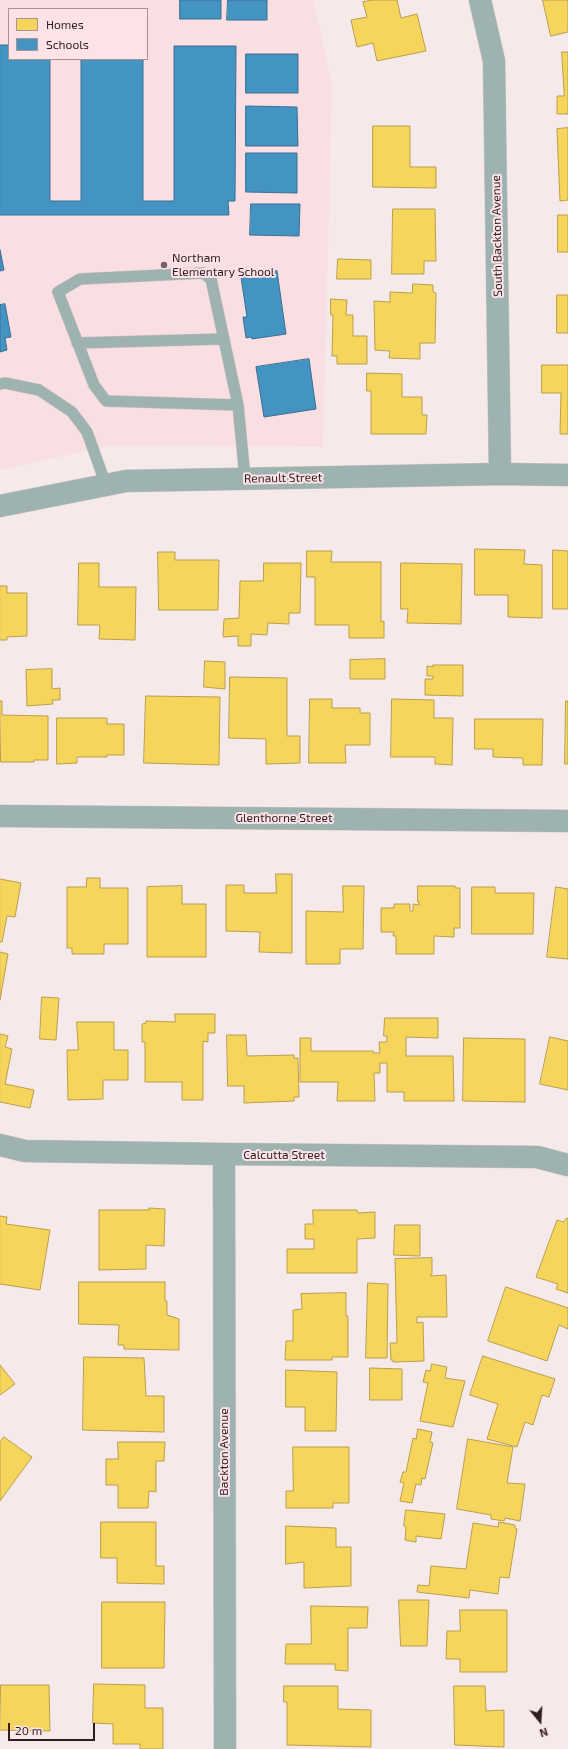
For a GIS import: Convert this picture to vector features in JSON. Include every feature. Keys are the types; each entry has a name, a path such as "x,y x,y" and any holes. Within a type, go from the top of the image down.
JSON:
{"street":[{"name":"South Backton Avenue","path":"480,0 494,62 500,474"},
{"name":"Renault Street","path":"0,506 126,481 500,474 568,475"},
{"name":"Glenthorne Street","path":"0,816 568,820"},
{"name":"Calcutta Street","path":"0,1145 25,1151 537,1157 568,1165"},
{"name":"Backton Avenue","path":"224,1154 225,1749"}],"lane":[{"path":"238,405 106,401 94,385 58,292 80,279 204,273 211,279 238,405 245,478"},
{"path":"77,343 224,339"},
{"path":"0,384 5,383 39,390 72,412 87,432 106,485"}],"shaded area":[{"name":"Northam Elementary School","path":"0,0 313,0 332,83 323,447 109,446 0,470"}],"building: Homes":[{"path":"374,0 397,0 401,18 417,14 426,51 377,61 373,43 357,47 351,20 367,17 363,2"},
{"path":"543,0 568,0 568,32 551,36"},
{"path":"562,52 568,52 568,114 557,114 557,96 564,96"},
{"path":"373,126 410,126 410,167 436,167 436,188 373,187"},
{"path":"568,128 568,200 560,201 557,129"},
{"path":"393,209 435,209 436,261 424,261 424,274 392,274"},
{"path":"558,215 568,215 568,252 558,252"},
{"path":"338,259 371,260 371,279 337,279"},
{"path":"413,284 433,285 433,292 436,293 435,343 420,343 420,359 389,358 390,351 375,350 374,301 390,302 390,292 412,293"},
{"path":"557,295 568,295 568,333 557,333"},
{"path":"331,299 347,300 346,315 353,315 353,336 367,336 367,364 337,364 337,356 332,356 333,315 331,315"},
{"path":"542,365 568,365 568,434 560,434 561,393 542,393"},
{"path":"367,373 402,374 402,397 422,397 422,415 427,415 426,434 371,434 371,391 367,391"},
{"path":"475,549 525,550 524,564 542,565 542,618 508,617 508,595 475,595"},
{"path":"553,550 568,551 568,609 553,609"},
{"path":"307,551 332,551 331,562 381,562 381,622 384,621 384,638 349,638 349,625 315,625 315,577 307,577"},
{"path":"158,552 175,552 175,560 219,560 218,610 159,610"},
{"path":"79,563 99,563 99,587 136,587 135,640 99,639 100,625 78,625"},
{"path":"264,563 301,563 300,613 289,613 289,624 268,623 267,635 251,634 251,646 238,646 238,636 223,637 224,619 239,618 240,581 263,581"},
{"path":"401,563 462,564 461,624 407,623 408,609 401,609"},
{"path":"0,586 7,586 7,593 27,593 27,636 7,637 7,640 0,640"},
{"path":"385,659 385,679 350,679 350,660"},
{"path":"205,661 225,662 225,689 204,687"},
{"path":"433,665 463,665 463,696 425,695 425,679 433,679 433,676 427,676 427,666 433,667"},
{"path":"52,669 52,689 60,688 60,700 52,700 53,704 27,706 26,670"},
{"path":"230,677 287,678 287,736 300,736 300,763 266,764 266,739 229,738"},
{"path":"146,696 220,697 219,765 144,763"},
{"path":"310,699 332,699 332,708 360,708 360,713 370,713 370,745 345,745 346,763 309,763"},
{"path":"392,699 434,700 434,718 453,718 452,765 435,764 435,757 391,757"},
{"path":"0,701 2,701 2,715 48,716 48,760 34,760 34,762 1,762"},
{"path":"566,701 568,701 568,764 565,764"},
{"path":"57,718 107,718 107,724 124,724 124,755 107,755 107,757 77,757 77,763 57,764"},
{"path":"475,719 543,719 542,765 523,765 523,758 493,757 493,749 475,749"},
{"path":"276,874 292,874 292,953 259,952 260,932 226,931 226,885 244,885 244,893 276,893"},
{"path":"87,878 100,878 100,888 128,888 128,944 104,944 104,954 72,954 72,948 67,948 67,887 86,887"},
{"path":"0,879 21,883 15,917 7,916 2,942 0,942"},
{"path":"182,886 182,904 206,904 206,957 147,957 147,887"},
{"path":"343,886 364,886 363,949 340,949 340,964 306,964 306,911 343,912"},
{"path":"418,886 455,886 455,888 460,888 460,928 454,928 454,937 434,936 434,954 396,954 396,936 393,936 394,932 381,932 381,908 394,908 394,904 410,904 410,911 413,911 413,904 419,905"},
{"path":"472,887 495,887 495,893 534,893 533,934 472,934"},
{"path":"556,887 568,889 568,959 547,957"},
{"path":"0,952 8,954 0,1000"},
{"path":"42,997 59,998 56,1040 40,1039"},
{"path":"175,1014 215,1014 215,1033 208,1033 208,1042 203,1041 203,1100 182,1100 182,1082 145,1082 145,1042 142,1042 142,1024 146,1023 146,1021 175,1022"},
{"path":"385,1018 438,1018 438,1038 406,1037 406,1056 453,1056 454,1101 404,1101 404,1092 387,1092 387,1063 380,1063 380,1073 374,1073 375,1101 337,1101 338,1082 300,1082 300,1038 311,1038 311,1051 373,1051 373,1053 380,1053 379,1042 387,1042 387,1036 384,1036"},
{"path":"77,1022 114,1022 114,1050 128,1050 128,1080 103,1080 103,1099 68,1100 67,1050 78,1050"},
{"path":"0,1034 8,1036 5,1047 12,1049 5,1084 34,1090 30,1108 0,1102"},
{"path":"227,1035 246,1035 247,1056 294,1055 294,1058 298,1058 299,1097 294,1097 294,1101 244,1103 244,1086 228,1086"},
{"path":"550,1037 568,1041 568,1090 540,1084"},
{"path":"464,1038 525,1039 525,1102 463,1101"},
{"path":"149,1208 165,1209 164,1246 146,1245 146,1269 99,1270 99,1210 149,1210"},
{"path":"313,1210 357,1210 358,1213 375,1212 375,1238 357,1239 357,1273 287,1273 287,1249 314,1249 314,1239 305,1239 305,1224 313,1224"},
{"path":"0,1216 7,1217 6,1224 50,1230 40,1290 0,1284"},
{"path":"567,1218 568,1293 556,1289 558,1284 536,1277 557,1220 563,1222"},
{"path":"395,1225 420,1225 420,1256 394,1255"},
{"path":"432,1258 432,1274 430,1276 446,1275 447,1317 417,1317 417,1323 423,1322 424,1361 393,1362 393,1360 391,1360 390,1343 397,1343 395,1259"},
{"path":"79,1282 165,1282 167,1315 179,1319 179,1350 124,1349 124,1345 118,1345 119,1325 79,1324"},
{"path":"368,1283 388,1284 387,1358 366,1358"},
{"path":"506,1287 568,1308 568,1329 559,1325 547,1361 488,1341"},
{"path":"346,1293 346,1316 348,1316 348,1357 332,1357 332,1360 285,1360 286,1341 293,1341 293,1310 302,1309 301,1294"},
{"path":"483,1356 555,1379 549,1397 542,1395 533,1425 525,1422 517,1447 487,1439 498,1404 470,1395"},
{"path":"84,1357 144,1358 146,1396 164,1396 164,1432 83,1430"},
{"path":"432,1364 447,1367 445,1378 465,1381 453,1427 420,1421 428,1383 423,1382 426,1370 430,1371"},
{"path":"0,1365 15,1384 0,1395"},
{"path":"370,1368 402,1369 402,1400 370,1400"},
{"path":"286,1370 337,1372 336,1431 305,1431 305,1407 286,1407"},
{"path":"418,1429 432,1432 430,1442 433,1443 425,1479 422,1478 421,1485 416,1484 412,1503 400,1501 404,1483 400,1482 403,1472 406,1472 413,1438 416,1439"},
{"path":"4,1437 32,1457 0,1501 0,1442"},
{"path":"468,1439 513,1447 507,1483 525,1484 520,1521 505,1518 504,1521 491,1519 491,1515 457,1509"},
{"path":"118,1442 165,1442 164,1461 156,1461 156,1492 149,1491 148,1508 118,1508 118,1485 106,1485 106,1459 118,1459"},
{"path":"293,1447 349,1447 349,1503 333,1503 333,1508 286,1508 286,1491 293,1491"},
{"path":"406,1510 445,1514 441,1539 416,1536 416,1542 405,1540 406,1527 404,1526"},
{"path":"101,1522 156,1522 156,1566 164,1566 164,1584 117,1583 117,1558 101,1558"},
{"path":"499,1522 515,1525 515,1528 517,1529 509,1578 500,1577 498,1594 470,1590 469,1598 417,1592 418,1585 429,1586 431,1566 466,1569 473,1523 498,1527"},
{"path":"286,1526 336,1528 336,1547 351,1547 351,1586 304,1588 304,1562 286,1564"},
{"path":"399,1600 429,1600 427,1646 401,1646"},
{"path":"102,1602 165,1602 164,1668 102,1668"},
{"path":"311,1606 368,1607 367,1628 348,1628 348,1671 335,1670 335,1664 285,1664 286,1644 311,1644"},
{"path":"460,1610 507,1610 507,1672 460,1672 460,1659 446,1659 447,1631 460,1631"},
{"path":"94,1684 145,1685 145,1708 163,1708 163,1749 140,1749 140,1744 113,1744 113,1724 93,1723"},
{"path":"1,1685 49,1685 50,1731 0,1730"},
{"path":"284,1686 338,1686 338,1709 371,1710 371,1747 287,1745 287,1702 284,1702"},
{"path":"454,1686 485,1686 486,1711 504,1710 504,1747 455,1745"}],"building: Schools":[{"path":"180,0 221,0 221,19 180,19"},
{"path":"228,0 267,0 267,20 227,20"},
{"path":"0,45 8,45 8,60 50,60 50,201 81,201 81,60 143,60 143,201 174,201 174,46 236,46 235,201 228,201 229,215 0,215"},
{"path":"246,54 298,54 298,93 246,93"},
{"path":"246,106 297,107 298,146 246,146"},
{"path":"246,153 297,153 297,193 246,192"},
{"path":"251,204 300,204 299,236 250,235"},
{"path":"0,250 4,270 0,271"},
{"path":"277,271 286,334 252,339 251,337 246,338 243,317 247,317 241,277"},
{"path":"5,304 11,337 5,338 7,350 0,352 0,305"},
{"path":"309,359 316,409 264,417 256,367"}],"place":[{"name":"Northam Elementary School","path":"164,265"}]}
